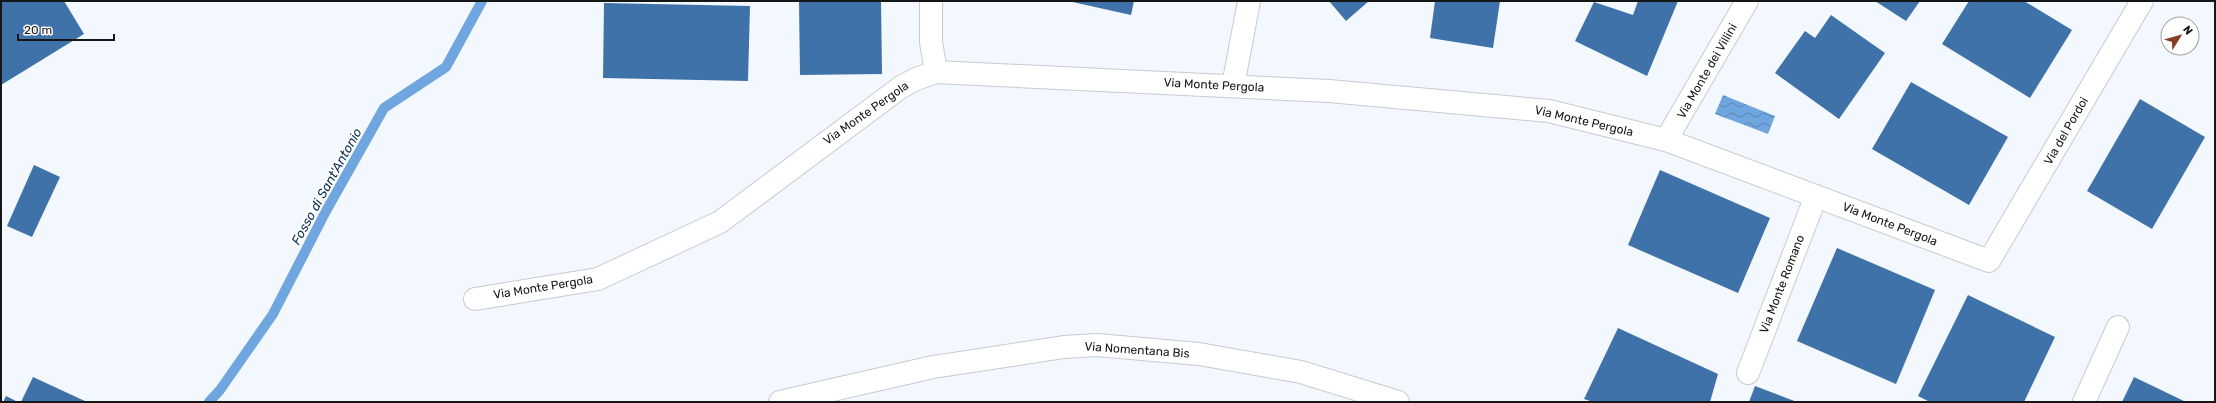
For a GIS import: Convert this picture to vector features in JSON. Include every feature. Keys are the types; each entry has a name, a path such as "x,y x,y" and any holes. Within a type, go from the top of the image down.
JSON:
{"street":[{"path":"931,1 932,42 936,72"},
{"path":"1233,86 1249,1"},
{"name":"Via Monte dei Villini","path":"1666,140 1747,1"},
{"name":"Via del Pordoi","path":"1989,261 2142,1"},
{"name":"Via Monte Pergola","path":"475,299 598,279 720,222 895,92 916,79 936,72 1329,91 1529,109 1565,114 1666,140 1989,261"},
{"name":"Via Monte Romano","path":"1748,373 1816,196"},
{"path":"2084,402 2118,327"},
{"name":"Via Nomentana Bis","path":"780,402 933,367 1064,347 1097,345 1199,354 1301,372 1398,402"}],"water":[{"path":"1723,95 1775,116 1768,134 1715,114"}],"building":[{"path":"1,1 64,1 84,34 1,85"},
{"path":"799,1 881,1 882,74 800,75"},
{"path":"1068,1 1134,1 1131,15"},
{"path":"1329,1 1369,1 1346,21"},
{"path":"1435,1 1500,1 1493,48 1430,38"},
{"path":"1638,1 1678,1 1647,76 1575,41 1594,2 1633,15"},
{"path":"1875,1 1920,1 1906,21"},
{"path":"1969,1 2024,1 2072,30 2030,98 1942,44"},
{"path":"604,3 750,6 748,81 603,78"},
{"path":"1831,15 1885,53 1839,119 1775,73 1805,31 1815,38"},
{"path":"1911,82 2008,137 1969,205 1872,149"},
{"path":"2140,99 2205,137 2152,229 2087,191"},
{"path":"34,165 60,177 32,237 7,226"},
{"path":"1660,170 1770,218 1738,293 1628,245"},
{"path":"1837,248 1935,290 1896,384 1797,341"},
{"path":"1968,295 2055,337 2024,402 1930,402 1918,396"},
{"path":"1618,328 1718,374 1710,402 1593,402 1584,399"},
{"path":"33,377 87,402 21,402"},
{"path":"2134,377 2186,402 2122,402"},
{"path":"1755,386 1797,402 1749,402"},
{"path":"6,396 18,402 3,402"}],"waterway":[{"name":"Fosso di Sant'Antonio","path":"209,402 220,390 273,314 326,211 384,108 446,67 482,1"}]}
